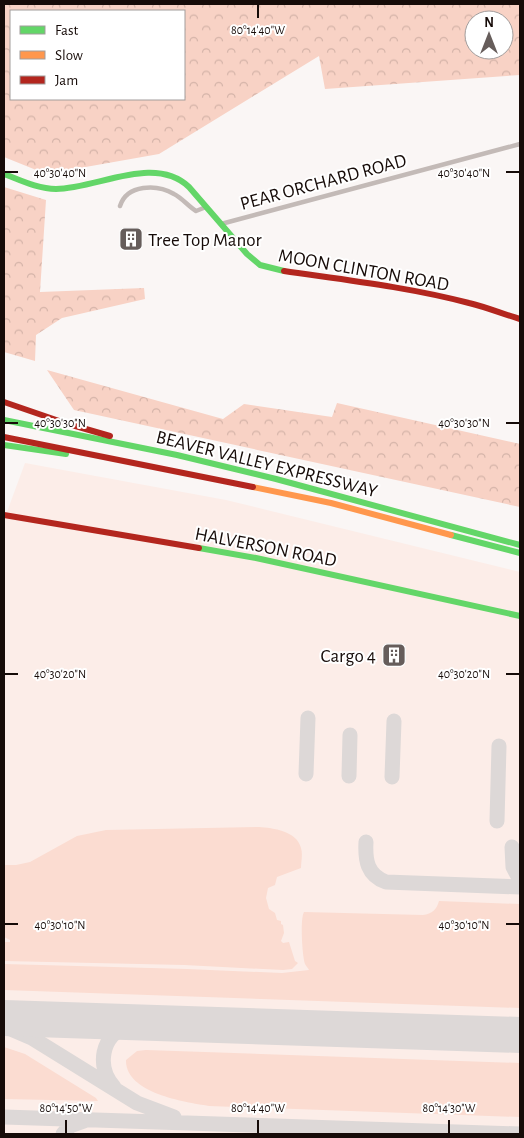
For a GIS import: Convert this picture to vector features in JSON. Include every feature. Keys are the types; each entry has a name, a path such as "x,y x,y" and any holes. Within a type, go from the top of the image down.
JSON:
{"main road":[{"name":"MOON CLINTON ROAD","path":"4,174 32,185 57,189 93,184 142,173 160,172 170,174 180,179 247,254 260,265 454,299 520,320"},
{"path":"4,402 65,423 177,456"},
{"name":"BEAVER VALLEY EXPRESSWAY","path":"4,420 177,456 371,504 520,545"},
{"name":"BEAVER VALLEY EXPRESSWAY","path":"4,437 331,503 520,553"},
{"path":"4,445 192,474"},
{"name":"HALVERSON ROAD","path":"4,515 262,559 520,616"}],"street":[{"name":"PEAR ORCHARD ROAD","path":"221,224 520,144"},
{"path":"120,206 124,198 132,191 151,187 174,193 196,211 206,207"}],"shaded area":[{"path":"25,463 226,500 520,572 520,1134 4,1134 4,520"},
{"path":"259,827 284,831 290,834 299,842 302,850 301,868 277,877 275,885 268,888 266,898 269,909 275,913 277,920 281,921 283,925 284,933 281,941 283,943 289,942 295,961 298,963 292,969 4,961 4,942 10,942 10,940 4,937 4,865 30,862 77,836 106,830"},
{"path":"439,901 520,904 520,1008 4,990 4,964 282,973 309,970 305,964 302,946 304,912 423,915 434,911"},
{"path":"4,1047 25,1054 98,1101 4,1099"},
{"path":"137,1051 520,1063 520,1117 209,1106 158,1094 135,1081 128,1071 126,1060"}],"green space":[{"path":"4,4 520,4 520,75 325,89 319,56 159,154 46,174 4,157"},
{"path":"4,187 46,200 40,292 144,288 145,299 62,318 36,335 35,361 4,352"},
{"path":"47,370 223,419 244,404 332,417 337,403 520,444 520,507 74,410"}],"taxiway":[{"path":"306,774 308,718"},
{"path":"392,777 394,721"},
{"path":"349,776 350,735"},
{"path":"497,821 499,746"},
{"path":"366,842 368,866 375,875 386,882 520,887"},
{"path":"512,847 513,867 520,880"},
{"path":"114,1087 108,1079 103,1061 104,1052 112,1037 119,1030 132,1025 160,1023"},
{"path":"4,1026 32,1038 137,1103 174,1117"},
{"path":"4,1117 520,1134"},
{"path":"63,1134 70,1126 84,1121"}],"runway":[{"path":"4,1018 520,1035"}],"traffic: fast":[{"path":"4,174 49,189 72,188 142,173 159,173 175,178 189,187 247,254 260,265 284,271"},
{"path":"4,420 177,455 276,479 520,545"},
{"path":"4,445 66,454"},
{"path":"451,535 520,553"},
{"path":"199,548 256,558 520,616"}],"traffic: slow":[{"path":"253,487 331,503 451,535"}],"traffic: jam":[{"path":"284,271 377,284 446,297 520,319"},
{"path":"4,402 110,436"},
{"path":"4,437 253,487"},
{"path":"4,515 199,548"}],"place":[{"name":"Tree Top Manor","path":"131,239"},
{"name":"Cargo 4","path":"394,655"}]}
